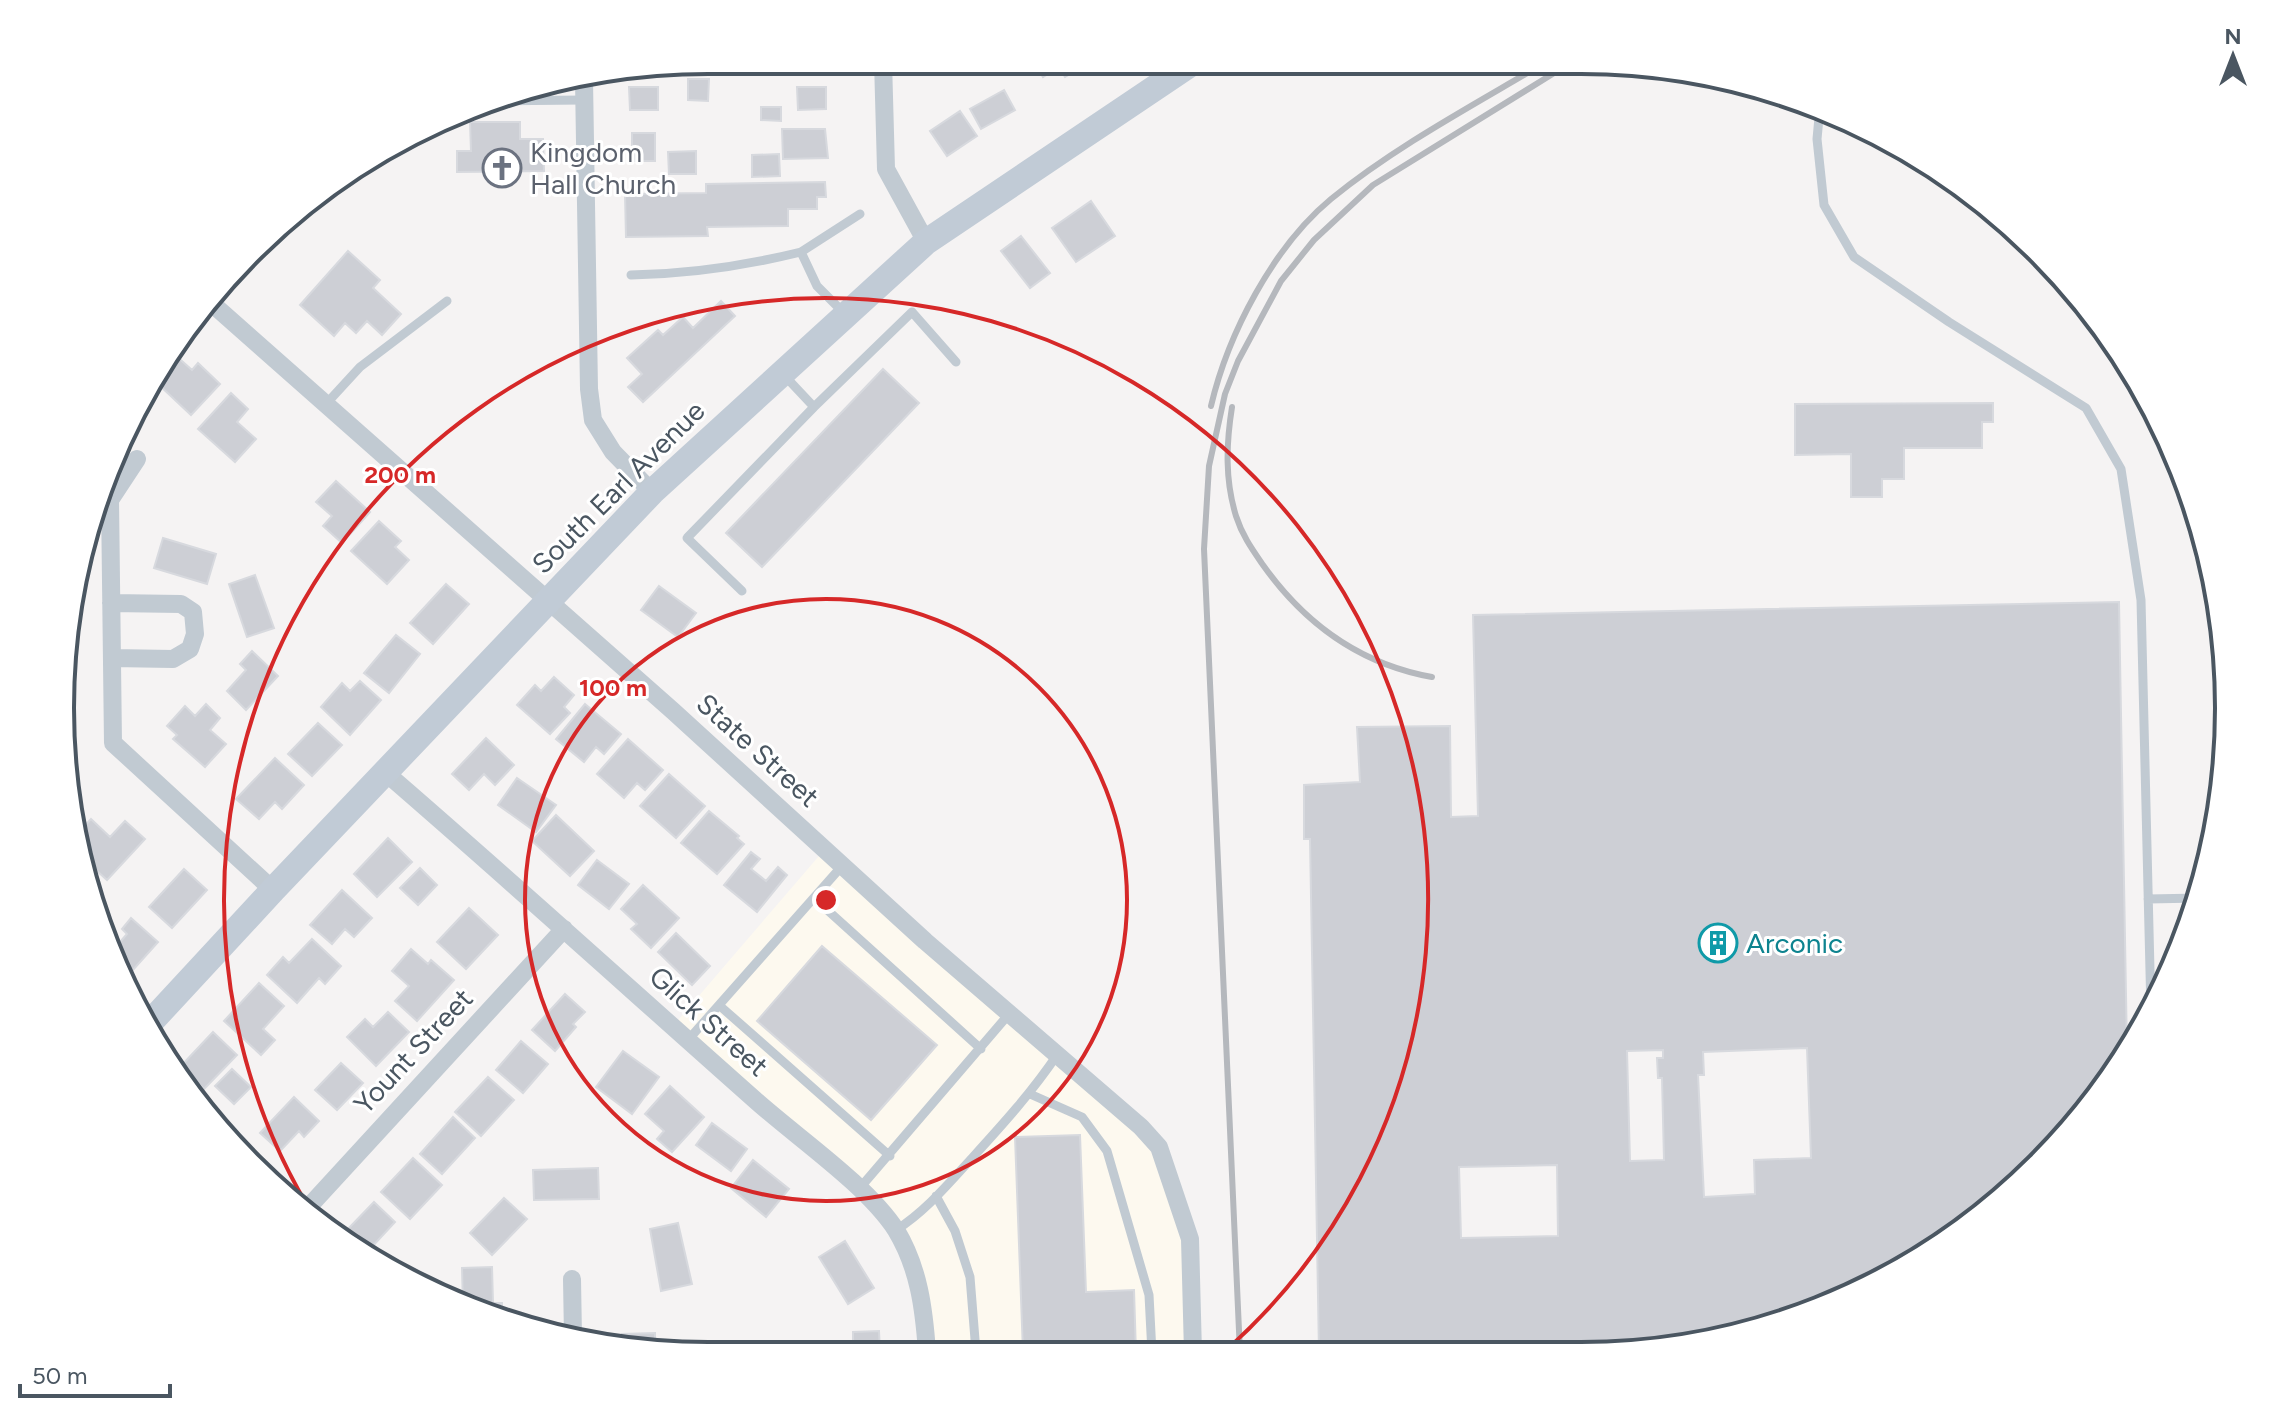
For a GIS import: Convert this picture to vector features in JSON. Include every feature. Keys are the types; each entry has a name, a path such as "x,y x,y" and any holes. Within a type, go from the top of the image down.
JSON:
{"street":[{"path":"883,74 886,169 926,242"},
{"name":"South Earl Avenue","path":"155,1017 652,492 926,242 1171,74"},
{"path":"584,86 589,389 593,420 613,452 652,492"},
{"name":"State Street","path":"217,308 549,600 842,866 1141,1127 1159,1147 1190,1239 1193,1342"},
{"path":"137,459 110,500 113,743 273,890"},
{"path":"111,603 181,604 193,612 195,634 190,649 173,659 112,658"},
{"name":"Glick Street","path":"386,773 878,1206 896,1230 913,1264 924,1306 926,1342"},
{"name":"Yount Street","path":"312,1203 564,929"},
{"path":"572,1279 573,1327"}],"lane":[{"path":"529,101 584,100"},
{"path":"1819,120 1817,139 1824,205 1854,257 1949,322 2086,408 2121,469 2141,600 2150,987"},
{"path":"631,275 743,267 801,252 860,214"},
{"path":"801,252 817,286 846,315"},
{"path":"326,404 360,367 447,301"},
{"path":"742,591 687,538 814,407 912,312 956,362"},
{"path":"783,374 814,407"},
{"path":"688,1040 842,866"},
{"path":"814,898 981,1049"},
{"path":"2148,899 2185,898"},
{"path":"720,1006 890,1156"},
{"path":"859,1189 1009,1014"},
{"path":"896,1230 912,1220 936,1196 1030,1094 1057,1055"},
{"path":"1030,1094 1082,1117 1107,1151 1149,1295 1151,1342"},
{"path":"936,1196 955,1231 970,1277 975,1342"}],"shaded area":[{"path":"825,849 1141,1127 1176,1194 1192,1342 924,1342 896,1230 673,1026"}],"building":[{"path":"688,79 709,79 708,101 688,100"},
{"path":"629,87 658,87 658,110 630,110"},
{"path":"797,87 826,87 826,109 798,110"},
{"path":"1004,90 1015,110 981,129 970,109"},
{"path":"761,107 781,107 781,121 761,120"},
{"path":"960,111 977,136 947,156 930,131"},
{"path":"470,122 520,122 520,139 543,139 544,171 457,172 457,151 471,151"},
{"path":"782,129 825,129 828,158 783,159"},
{"path":"632,133 655,133 655,161 632,161"},
{"path":"696,151 696,174 669,174 668,152"},
{"path":"779,154 780,176 752,177 752,155"},
{"path":"825,182 826,197 817,197 817,209 788,209 788,226 707,227 708,236 626,237 625,194 706,193 706,184"},
{"path":"1091,201 1115,236 1076,262 1052,228"},
{"path":"1021,236 1050,273 1030,288 1001,251"},
{"path":"348,251 380,280 373,288 401,314 382,335 367,321 356,333 345,323 334,336 300,305"},
{"path":"721,301 735,316 643,402 628,387 642,374 627,358 658,330 663,335 683,317 693,328"},
{"path":"179,359 192,370 198,363 220,384 191,415 161,387"},
{"path":"883,369 919,403 762,567 726,533"},
{"path":"231,393 248,409 237,422 256,439 235,462 198,429"},
{"path":"1993,403 1993,422 1982,422 1982,448 1904,448 1904,479 1882,479 1882,497 1851,497 1851,454 1795,455 1795,404"},
{"path":"336,481 370,512 342,543 323,526 332,516 316,502"},
{"path":"379,521 401,541 395,547 409,560 387,584 351,551"},
{"path":"163,538 216,554 207,584 154,568"},
{"path":"255,575 274,628 247,637 229,584"},
{"path":"446,584 469,604 433,644 410,623"},
{"path":"659,586 696,613 678,637 641,610"},
{"name":"Arconic","path":"2119,602 2127,1030 2084,1094 2058,1126 1999,1185 1967,1211 1898,1257 1824,1294 1705,1330 1622,1341 1319,1342 1310,839 1304,839 1304,785 1360,782 1357,727 1450,726 1451,817 1478,816 1473,615","holes":["1807,1048 1811,1158 1754,1160 1755,1194 1704,1197 1698,1075 1704,1075 1703,1052","1663,1050 1663,1058 1657,1058 1658,1078 1662,1078 1664,1160 1630,1161 1627,1051","1557,1165 1558,1236 1461,1238 1459,1167"]},
{"path":"396,635 420,654 389,693 364,673"},
{"path":"252,651 278,676 246,710 227,691 246,670 240,664"},
{"path":"554,677 574,695 564,707 570,713 550,734 517,705 535,685 541,691"},
{"path":"360,681 381,700 350,735 321,707 342,683 350,691"},
{"path":"206,704 220,718 210,730 226,744 205,767 173,739 177,735 167,726 185,706 195,716"},
{"path":"585,704 621,734 604,754 596,747 584,762 556,739"},
{"path":"318,723 342,745 312,776 288,754"},
{"path":"486,738 514,765 495,785 484,774 469,790 452,774"},
{"path":"628,739 663,770 645,790 637,783 624,798 597,774"},
{"path":"275,758 304,785 282,809 275,802 259,819 236,799"},
{"path":"669,774 705,806 676,838 640,806"},
{"path":"517,778 556,805 536,832 498,805"},
{"path":"709,811 744,844 717,874 681,843"},
{"path":"556,815 594,851 570,876 532,841"},
{"path":"91,819 110,837 125,821 145,839 107,880 95,869 85,826"},
{"path":"388,838 412,862 377,897 354,874"},
{"path":"751,852 760,859 751,869 766,881 778,867 787,875 757,912 724,885"},
{"path":"597,860 629,884 609,909 578,885"},
{"path":"420,868 437,885 418,905 400,888"},
{"path":"184,869 207,890 172,928 149,907"},
{"path":"643,885 679,918 651,948 631,929 637,924 621,909"},
{"path":"342,890 372,918 354,937 345,929 332,944 310,925"},
{"path":"469,908 498,935 466,969 437,942"},
{"path":"131,918 158,942 132,971 119,943 127,934 122,929"},
{"path":"676,933 710,966 692,985 658,952"},
{"path":"312,939 341,966 325,984 319,978 297,1003 267,975 283,957 289,963"},
{"path":"822,946 937,1045 871,1120 757,1021"},
{"path":"411,949 428,964 431,960 454,980 417,1021 395,1001 409,986 392,971"},
{"path":"259,983 284,1006 263,1029 275,1040 261,1055 224,1021"},
{"path":"565,994 585,1012 555,1051 532,1030"},
{"path":"388,1012 409,1032 376,1066 347,1037 365,1019 373,1027"},
{"path":"213,1032 237,1055 204,1089 183,1063"},
{"path":"521,1041 548,1064 523,1093 496,1070"},
{"path":"623,1051 659,1077 632,1114 596,1087"},
{"path":"341,1063 363,1083 337,1110 315,1090"},
{"path":"232,1069 251,1087 234,1104 215,1086"},
{"path":"488,1077 514,1100 481,1136 455,1112"},
{"path":"670,1086 704,1117 672,1152 657,1139 664,1131 645,1114"},
{"path":"294,1097 319,1121 304,1137 299,1131 280,1151 260,1133"},
{"path":"453,1117 475,1138 442,1174 420,1154"},
{"path":"712,1123 747,1149 731,1171 696,1145"},
{"path":"1080,1135 1086,1292 1134,1290 1136,1342 1023,1342 1015,1137"},
{"path":"413,1158 442,1185 410,1219 381,1192"},
{"path":"753,1160 789,1189 766,1217 731,1188"},
{"path":"598,1168 599,1199 534,1200 533,1170"},
{"path":"504,1198 527,1219 492,1255 470,1233"},
{"path":"374,1202 395,1222 373,1246 348,1229"},
{"path":"678,1223 692,1284 661,1291 650,1229"},
{"path":"845,1241 874,1288 848,1304 819,1257"},
{"path":"492,1267 493,1303 502,1303 502,1307 463,1293 462,1268"},
{"path":"879,1331 880,1342 853,1342 853,1332"},
{"path":"655,1333 655,1340 622,1337 622,1334"}],"railway":[{"path":"1211,406 1241,322 1272,267 1310,219 1331,199 1381,162 1526,74"},
{"path":"1240,1342 1204,549 1209,466 1225,394 1238,361 1281,281 1314,240 1373,185 1552,74"},
{"path":"1232,407 1228,462 1232,503 1241,529 1263,565 1297,606 1336,638 1381,662 1432,677"}],"place":[{"name":"Kingdom Hall Church","path":"502,168"},
{"name":"Arconic","path":"1718,943"}]}
